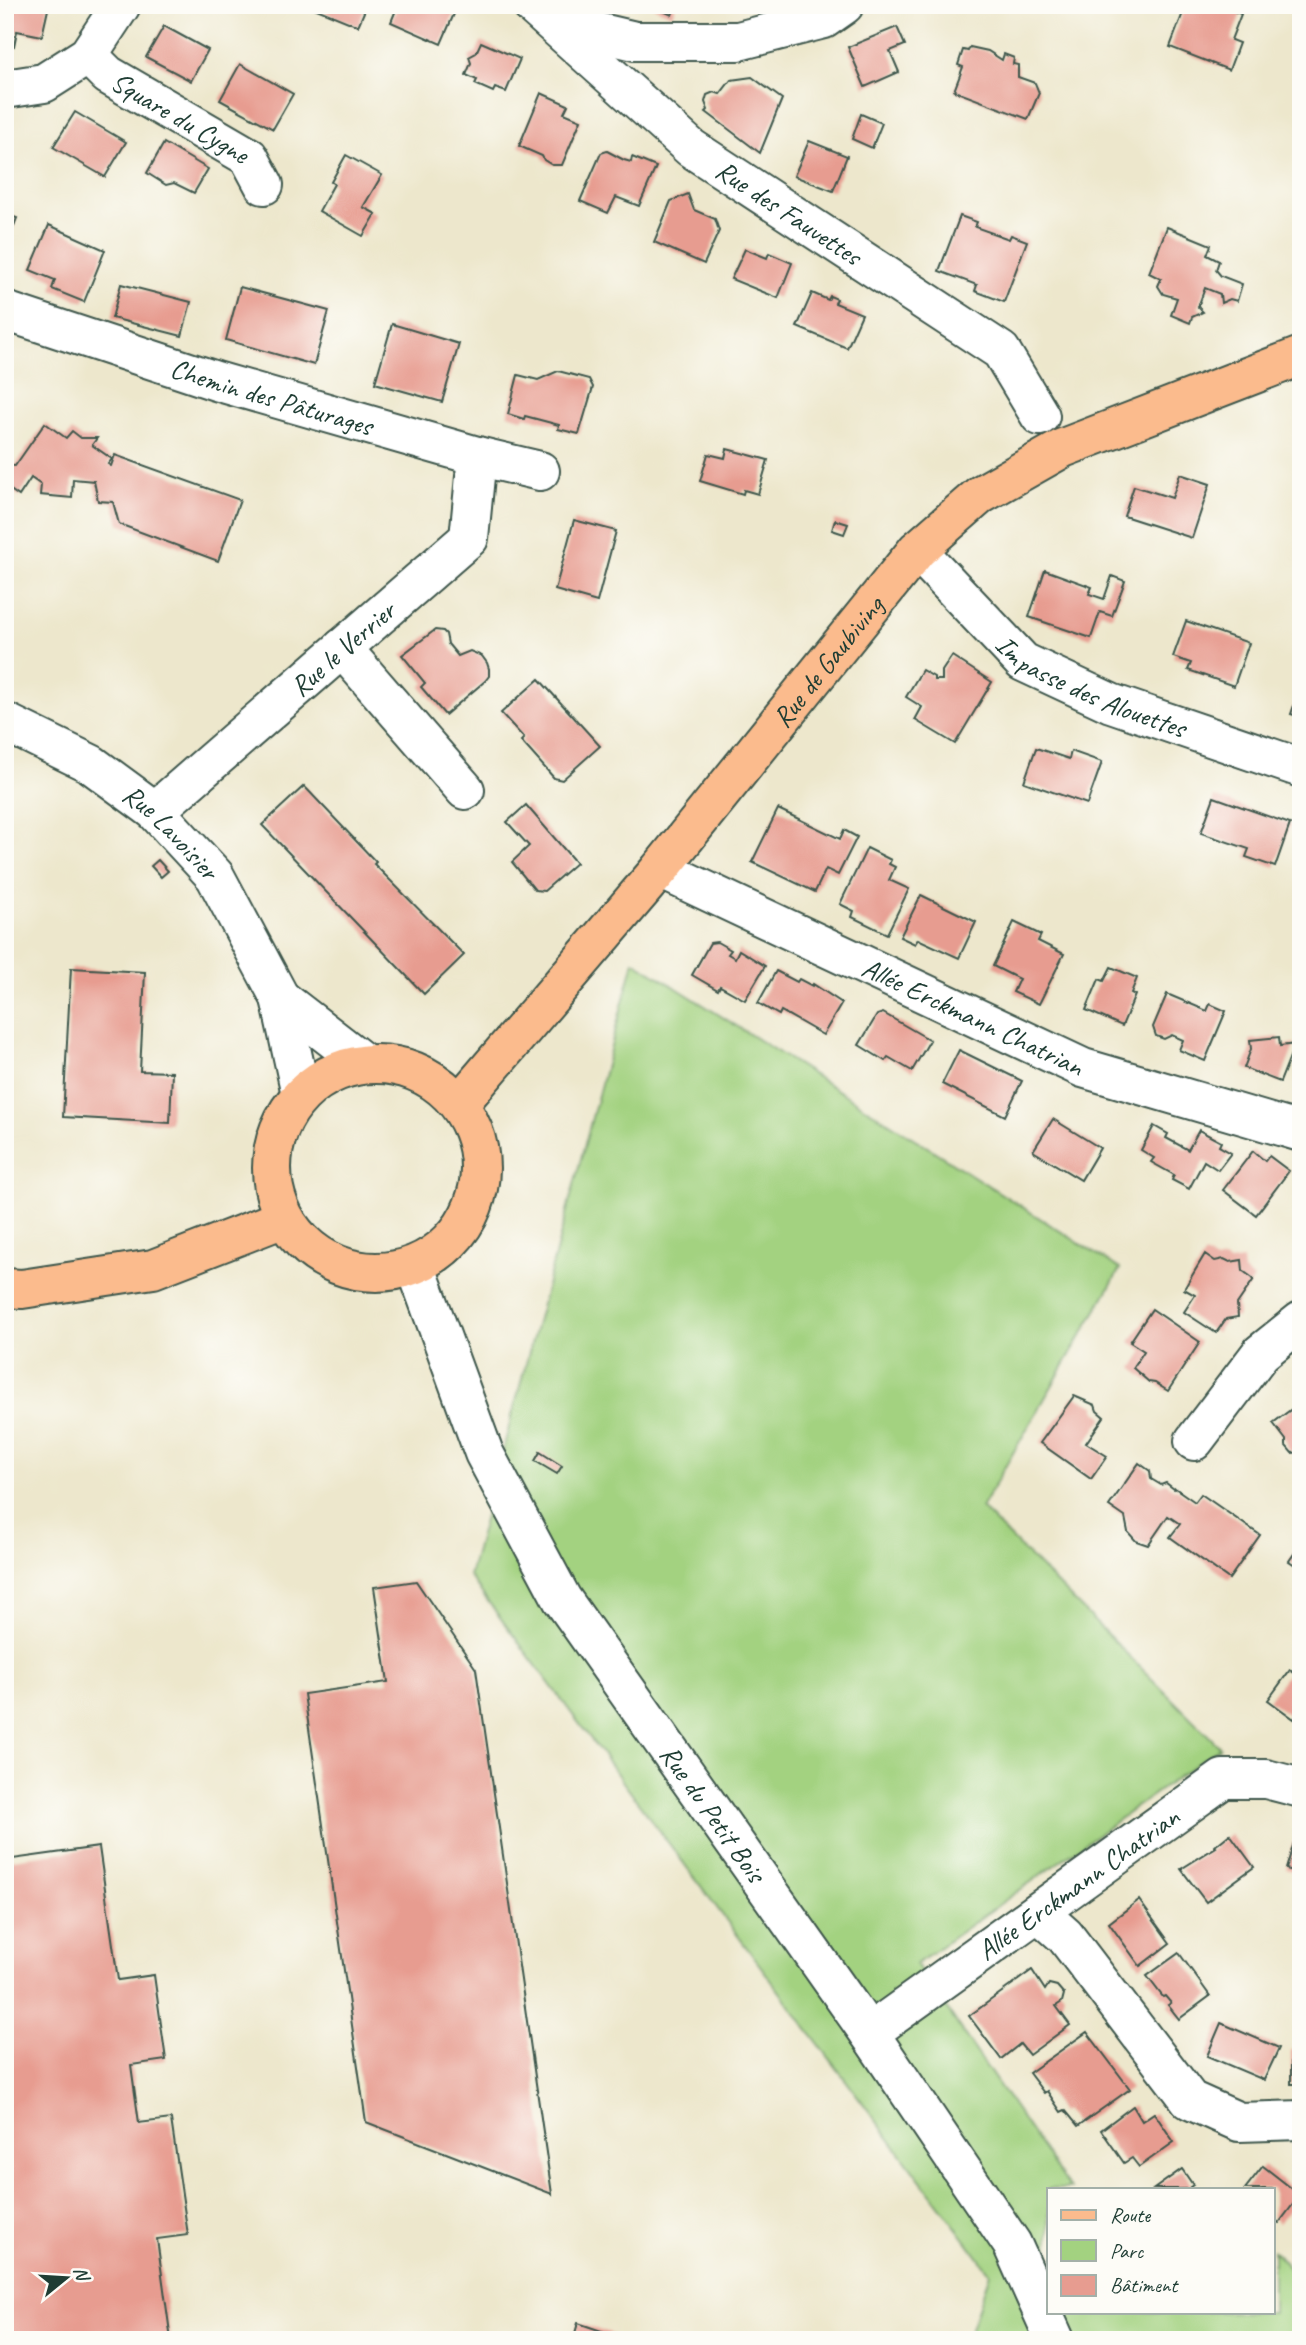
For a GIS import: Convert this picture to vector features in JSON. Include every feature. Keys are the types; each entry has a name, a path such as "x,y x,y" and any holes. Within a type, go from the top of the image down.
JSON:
{"main road":[{"name":"Rue de Gaubiving","path":"459,1104 660,869 917,550 980,495 1063,448 1301,356"},
{"path":"365,1063 400,1065 432,1079 459,1104 474,1132 481,1163 477,1195 464,1225 442,1249 415,1265 385,1272 355,1271 327,1260 302,1242 284,1218 273,1186 272,1153 282,1121 301,1094 330,1073 365,1063"},
{"path":"5,1288 22,1289 153,1269 284,1218"}],"street":[{"path":"5,89 44,83 88,55 121,5"},
{"path":"541,13 635,41 738,41 824,19 844,5"},
{"name":"Rue des Fauvettes","path":"541,13 691,148 1001,351 1040,416"},
{"name":"Square du Cygne","path":"88,55 108,75 249,157 264,185"},
{"name":"Chemin des Pâturages","path":"5,311 216,381 477,456 540,471"},
{"name":"Rue le Verrier","path":"155,811 469,538 477,456"},
{"name":"Impasse des Alouettes","path":"917,550 1023,662 1111,703 1301,768"},
{"path":"342,648 465,790"},
{"name":"Rue Lavoisier","path":"5,722 91,764 155,811 215,876 280,998 301,1094"},
{"name":"Allée Erckmann Chatrian","path":"660,869 1083,1068 1301,1132"},
{"name":"Rue Lavoisier","path":"280,998 365,1063"},
{"name":"Rue du Petit Bois","path":"415,1265 484,1453 562,1600 869,2034 1012,2244 1055,2340"},
{"path":"1194,1441 1261,1353 1301,1321"},
{"name":"Allée Erckmann Chatrian","path":"869,2034 1223,1779 1266,1779 1301,1788"},
{"path":"1038,1912 1065,1936 1190,2100 1239,2122 1301,2120"}],"green space":[{"path":"634,961 1120,1269 981,1508 1220,1747 916,1964 1069,2188 1047,2188 1047,2314 1274,2314 1274,2252 1301,2280 1301,2340 967,2340 990,2273 469,1576"}],"building":[{"path":"5,5 49,5 42,36 17,31 14,46 5,44"},
{"path":"315,5 367,5 358,26 314,8"},
{"path":"398,5 457,7 441,44 391,22"},
{"path":"649,5 676,5 672,15"},
{"path":"1186,5 1218,5 1241,14 1231,40 1239,43 1229,70 1170,47"},
{"path":"164,26 208,50 191,81 146,57"},
{"path":"897,27 905,45 890,51 899,72 865,87 848,47"},
{"path":"481,42 520,59 506,92 495,88 493,92 475,84 477,80 466,75 471,63 469,57 476,53"},
{"path":"970,47 988,51 1002,60 1004,54 1014,58 1013,64 1018,65 1018,77 1035,83 1039,93 1028,119 954,91 963,67 958,65 963,50 968,51"},
{"path":"240,64 293,94 273,129 220,100"},
{"path":"752,77 782,99 760,153 706,112 707,95 714,92 720,94 731,80"},
{"path":"541,93 568,105 564,113 581,120 562,165 552,165 542,156 519,146"},
{"path":"75,112 126,142 105,177 53,147"},
{"path":"861,114 882,123 872,148 852,139"},
{"path":"809,141 847,156 833,191 794,176"},
{"path":"164,143 208,169 194,193 174,183 166,185 147,173"},
{"path":"607,151 624,160 631,162 632,157 656,167 639,206 616,197 608,213 580,201 601,153"},
{"path":"346,155 382,175 363,207 376,214 363,236 319,211"},
{"path":"688,194 694,210 715,219 719,231 704,264 654,242 671,201"},
{"path":"5,214 17,218 5,249"},
{"path":"960,216 977,222 975,227 1009,239 1011,235 1027,241 1004,302 975,291 977,285 939,271"},
{"path":"49,225 105,250 84,302 52,289 55,280 30,270"},
{"path":"1167,227 1211,245 1207,255 1219,261 1216,270 1221,276 1242,284 1237,301 1230,299 1221,303 1220,294 1205,288 1198,307 1203,312 1192,317 1190,323 1171,315 1177,298 1163,294 1158,286 1161,279 1149,273"},
{"path":"745,249 767,258 769,253 792,263 778,298 731,279"},
{"path":"121,284 191,302 182,336 112,318"},
{"path":"240,287 329,311 314,365 226,340"},
{"path":"812,293 828,300 830,296 837,299 835,303 862,314 847,348 797,327"},
{"path":"392,324 459,344 442,402 375,383"},
{"path":"558,371 589,379 593,387 579,434 558,429 559,425 508,414 518,375 538,380"},
{"path":"45,423 66,438 72,431 81,438 97,438 92,445 112,459 108,464 111,466 115,455 240,500 218,561 119,524 113,502 98,501 94,481 73,479 72,498 40,495 41,485 31,478 19,496 5,486 5,479 9,474 5,473 5,465 15,466"},
{"path":"727,449 768,460 758,494 744,490 743,494 700,481 708,454 725,458"},
{"path":"1180,474 1210,484 1192,538 1124,516 1134,486 1172,498"},
{"path":"574,520 616,531 597,602 555,590"},
{"path":"835,520 848,524 844,534 832,530"},
{"path":"1045,570 1092,587 1089,594 1104,599 1112,576 1125,581 1112,616 1100,612 1091,638 1029,617"},
{"path":"1186,621 1249,643 1234,686 1188,670 1191,663 1173,657"},
{"path":"435,630 446,634 448,644 458,656 470,651 482,656 489,669 489,676 485,681 445,715 421,687 425,683 402,655"},
{"path":"952,656 992,682 955,744 915,720 922,707 906,697 922,670 934,677 934,680 942,680 942,671"},
{"path":"539,679 600,746 562,780 554,778 521,741 524,738 501,713"},
{"path":"1301,688 1301,717 1291,714"},
{"path":"1036,748 1069,759 1071,751 1102,762 1087,804 1024,782"},
{"path":"304,786 376,862 374,864 464,955 424,994 262,825"},
{"path":"1214,797 1290,824 1275,867 1246,857 1249,849 1201,833"},
{"path":"526,805 576,863 544,891 535,890 512,862 529,846 507,822"},
{"path":"778,809 840,839 844,830 857,837 838,875 826,869 815,892 752,862"},
{"path":"867,848 891,860 889,864 895,867 889,880 909,889 887,934 852,917 854,911 840,904"},
{"path":"158,860 168,871 161,877 151,866"},
{"path":"921,895 976,922 959,958 918,939 915,944 900,937"},
{"path":"1014,922 1041,935 1038,941 1064,954 1039,1004 1013,992 1019,979 993,966"},
{"path":"717,942 731,950 728,954 735,958 739,950 765,966 745,1000 720,986 718,990 692,975 710,943"},
{"path":"1111,967 1137,978 1131,993 1135,995 1122,1026 1086,1010 1099,979 1104,981"},
{"path":"71,968 145,972 140,1071 172,1072 170,1123 63,1117"},
{"path":"776,971 797,982 799,979 812,986 813,984 842,1003 823,1035 781,1011 779,1015 758,1003"},
{"path":"1167,994 1207,1011 1210,1004 1226,1011 1205,1061 1179,1050 1183,1040 1172,1035 1164,1039 1156,1036 1153,1027"},
{"path":"883,1013 930,1040 912,1071 888,1057 885,1061 859,1045 877,1015"},
{"path":"1279,1037 1280,1046 1295,1044 1280,1082 1244,1068 1251,1049 1250,1040"},
{"path":"959,1050 1022,1081 1005,1116 942,1084"},
{"path":"1053,1119 1100,1148 1081,1180 1033,1151"},
{"path":"1154,1126 1168,1134 1166,1138 1188,1150 1199,1130 1221,1142 1219,1146 1231,1153 1218,1170 1204,1161 1189,1189 1172,1180 1174,1175 1151,1162 1154,1158 1141,1150"},
{"path":"1253,1151 1265,1161 1269,1156 1289,1171 1256,1215 1223,1190"},
{"path":"1205,1254 1215,1261 1242,1260 1243,1271 1254,1279 1237,1304 1238,1317 1226,1319 1216,1333 1184,1312 1195,1295 1184,1289"},
{"path":"1152,1309 1200,1342 1168,1391 1149,1382 1133,1368 1144,1351 1130,1342"},
{"path":"1074,1396 1095,1405 1104,1417 1086,1443 1107,1456 1091,1479 1040,1443"},
{"path":"1301,1402 1301,1452 1292,1453 1273,1423"},
{"path":"540,1452 562,1466 557,1474 535,1461"},
{"path":"1139,1463 1150,1471 1151,1479 1161,1485 1166,1483 1195,1502 1201,1494 1260,1535 1229,1579 1170,1537 1180,1524 1168,1516 1148,1545 1136,1541 1128,1532 1125,1517 1109,1506"},
{"path":"1301,1537 1301,1569 1289,1561 1298,1548 1295,1545"},
{"path":"416,1581 476,1669 552,2194 366,2122 304,1694 388,1682 374,1587"},
{"path":"1290,1670 1301,1678 1301,1713 1294,1719 1268,1700"},
{"path":"1298,1829 1301,1829 1301,1873 1286,1869"},
{"path":"1230,1834 1254,1867 1206,1902 1181,1869 1216,1847"},
{"path":"99,1847 118,1980 154,1975 166,2060 131,2065 139,2123 171,2119 188,2235 157,2239 171,2340 5,2340 5,1860"},
{"path":"1139,1900 1170,1943 1140,1966 1109,1923"},
{"path":"1179,1953 1210,1996 1179,2019 1168,2005 1171,2003 1147,1976"},
{"path":"1032,1970 1045,1990 1049,1984 1057,1986 1064,1994 1062,2002 1056,2006 1070,2025 1029,2055 1020,2044 1001,2059 969,2016"},
{"path":"1221,2023 1279,2048 1264,2080 1207,2056"},
{"path":"1087,2032 1130,2089 1078,2126 1065,2110 1061,2112 1047,2091 1044,2093 1029,2073"},
{"path":"1291,2050 1301,2050 1301,2084 1291,2084"},
{"path":"1133,2106 1142,2121 1154,2113 1174,2142 1139,2167 1132,2158 1124,2163 1101,2130"},
{"path":"1263,2166 1300,2195 1279,2223 1274,2219 1274,2188 1246,2188"},
{"path":"1182,2169 1193,2185 1190,2188 1155,2188"},
{"path":"578,2323 625,2339 625,2340 573,2340"}]}
